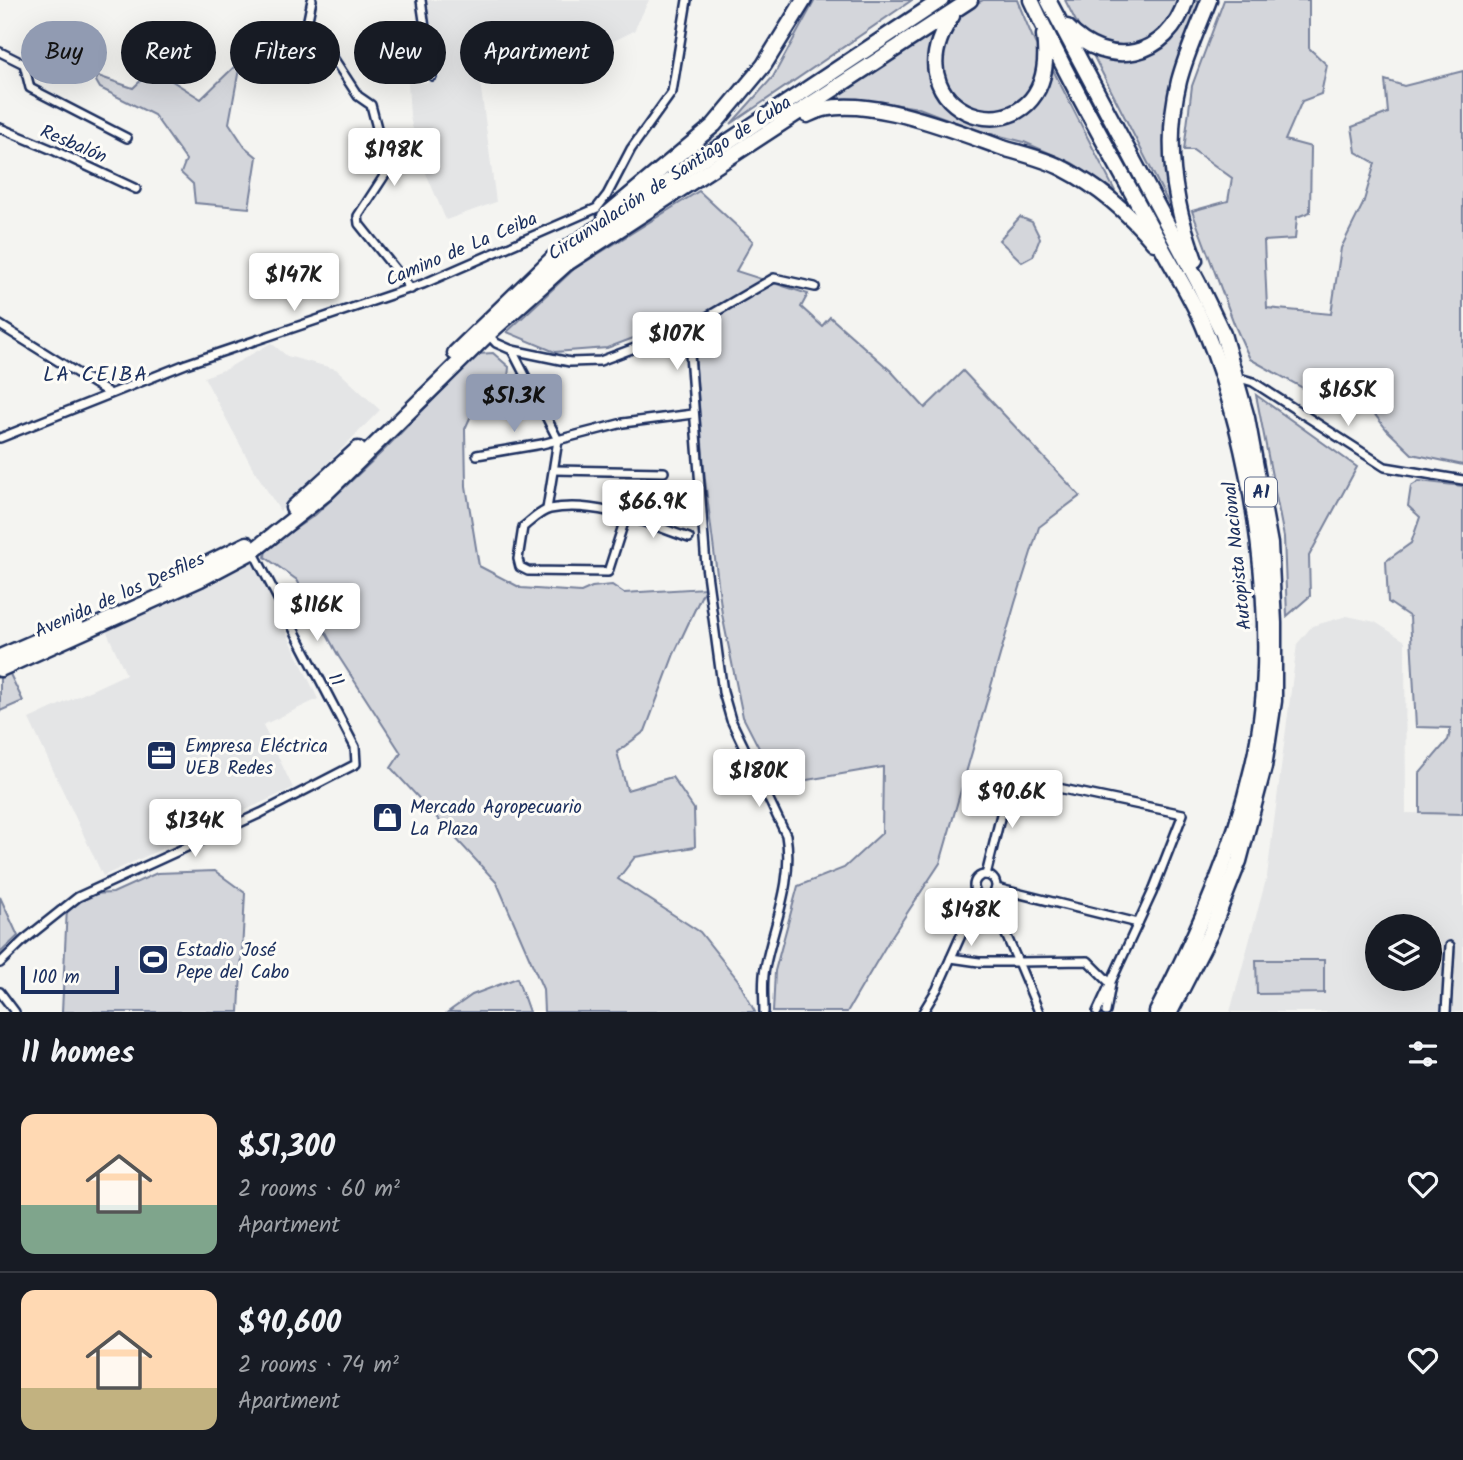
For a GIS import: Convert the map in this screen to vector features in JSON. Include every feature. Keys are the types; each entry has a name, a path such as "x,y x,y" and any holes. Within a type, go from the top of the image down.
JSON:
{"highway":[{"path":"560,261 604,217 714,125 764,65 804,0"},
{"name":"Circunvalación de Santiago de Cuba","path":"251,547 326,493 484,330 560,261 940,0"},
{"name":"Circunvalación de Santiago de Cuba","path":"560,261 732,156 970,0"},
{"name":"Autopista Nacional","path":"1031,0 1204,326 1235,419 1248,477 1258,546 1265,651 1254,763 1231,847 1194,941 1157,1012"},
{"path":"1048,0 1076,36 1097,48 1116,53 1136,52 1156,44 1177,23 1186,0"},
{"name":"Autopista Nacional","path":"1048,0 1192,270 1223,334 1256,464 1270,544 1274,701 1264,767 1239,861 1210,934 1170,1012"},
{"path":"1209,0 1180,80 1170,136 1174,189 1184,231 1223,334"},
{"path":"956,10 942,32 937,46 936,71 947,98 974,117 987,119 1005,116 1036,96 1044,78 1047,58 1043,26"},
{"path":"732,156 812,113 830,108 874,109 924,120 1063,168 1117,203 1170,263"},
{"name":"Avenida de los Desfiles","path":"0,657 200,579 251,547"},
{"name":"Avenida de los Desfiles","path":"0,669 107,615"}],"street":[{"path":"312,0 306,29 330,53 358,96 371,105 388,170 358,220 371,241 411,289"},
{"path":"421,0 424,21"},
{"name":"Camino de La Ceiba","path":"0,438 109,393 212,355 411,289 597,208 607,195 631,149 672,92 687,0"},
{"path":"0,52 24,64 30,88 127,138"},
{"name":"Resbalón","path":"0,128 136,189"},
{"path":"604,217 607,195"},
{"path":"484,330 496,343 512,350 570,362 600,360 688,328 774,278 815,288"},
{"path":"0,324 109,393"},
{"path":"688,328 709,593 723,692 731,720 786,835 789,852 787,884 765,971 764,1012"},
{"path":"512,350 558,440 547,509"},
{"path":"1236,377 1253,382 1385,467 1463,480"},
{"path":"477,455 558,440 623,424 693,414"},
{"path":"554,470 664,472"},
{"path":"626,516 608,572 528,571 520,567 518,559 523,527 547,509 582,508 626,516 689,538"},
{"name":"11","path":"0,963 78,897 249,819 356,764 355,747 251,547"},
{"path":"986,875 1010,778 1183,814 1138,923 1097,1012"},
{"path":"986,875 995,881 996,888 989,896 979,895 974,889 974,882 979,876 986,875"},
{"path":"996,888 1138,923"},
{"path":"923,1012 937,989 979,895"},
{"path":"989,896 1039,1012"},
{"path":"1446,1012 1450,946"},
{"path":"950,958 979,962 1088,961 1111,984"},
{"path":"1106,1012 1111,984"},
{"path":"0,992 15,1012"}],"shaded area":[{"path":"414,0 649,0 634,31 614,41 614,21 460,21 460,84 480,84 496,202 446,220 420,159 410,117 408,84 446,84 446,21 418,21"},
{"path":"815,0 912,0 731,124 773,77"},
{"path":"983,0 1017,0 1035,43 1051,66 1115,191 1072,163 1024,142 976,130 919,108 866,100 831,100 961,11"},
{"path":"1065,0 1202,0 1174,81 1164,138 1176,218"},
{"path":"1224,0 1309,0 1309,48 1327,65 1321,94 1302,101 1285,140 1311,147 1310,212 1297,217 1295,239 1264,241 1267,308 1331,314 1341,248 1363,204 1375,163 1356,152 1352,127 1388,113 1385,80 1404,86 1463,71 1463,465 1412,454 1387,430 1369,407 1357,376 1310,392 1250,359 1192,211 1228,201 1232,178 1193,150 1184,150 1192,86"},
{"path":"230,71 230,84 236,84 229,123 245,147 257,157 249,208 195,203 193,184 181,173 186,160 154,115 100,88 98,84 107,84 107,79 133,88 137,84 177,84 201,99"},
{"path":"699,191 753,241 736,271 808,294 801,307 822,326 830,317 891,371 925,408 963,371 1080,496 1039,527 940,863 890,939 847,1012 773,1012 775,971 798,886 844,868 882,833 883,767 778,785 743,717 722,614 705,480 692,316 607,348 555,352 507,332 574,269"},
{"path":"1020,217 1032,222 1040,238 1033,256 1022,262 999,240"},
{"path":"271,343 287,356 336,369 380,410 280,511 251,465 204,377 226,369"},
{"path":"493,353 509,367 508,378 494,384 477,402 465,429 466,486 479,566 521,588 581,592 592,587 612,585 624,593 705,588 674,654 645,731 617,752 627,790 672,777 694,809 695,847 635,857 618,879 700,932 738,980 755,1012 544,1012 543,989 497,883 391,768 401,753 339,657 297,580 265,557 266,549 315,515 382,452 478,354"},
{"path":"1256,395 1357,467 1309,556 1310,596 1287,616 1284,537"},
{"path":"1419,481 1463,486 1463,814 1420,813 1420,773 1448,740 1451,728 1416,727 1410,617 1388,602 1386,561 1411,543 1420,517 1408,506 1411,486"},
{"name":"Empresa Eléctrica UEB Redes","path":"252,560 318,699 263,725 293,788 103,876 29,719 126,674 105,628"},
{"path":"1347,616 1375,622 1405,641 1406,813 1463,814 1463,1012 1230,1012 1267,876 1297,644 1312,626"},
{"path":"8,670 23,701 0,711 0,673"},
{"name":"Estadio José Pepe del Cabo","path":"215,871 245,893 239,1012 62,1012 67,907 91,894 113,893 157,873"},
{"path":"0,897 18,936 0,953"},
{"path":"1256,960 1324,960 1324,993 1257,994"},
{"path":"517,978 529,1012 448,1012 472,995"}],"place":[{"name":"Empresa Eléctrica UEB Redes","path":"162,756"},
{"name":"Mercado Agropecuario La Plaza","path":"387,817"},
{"name":"Estadio José Pepe del Cabo","path":"153,960"}],"district":[{"name":"LA CEIBA","path":"96,374"}]}
